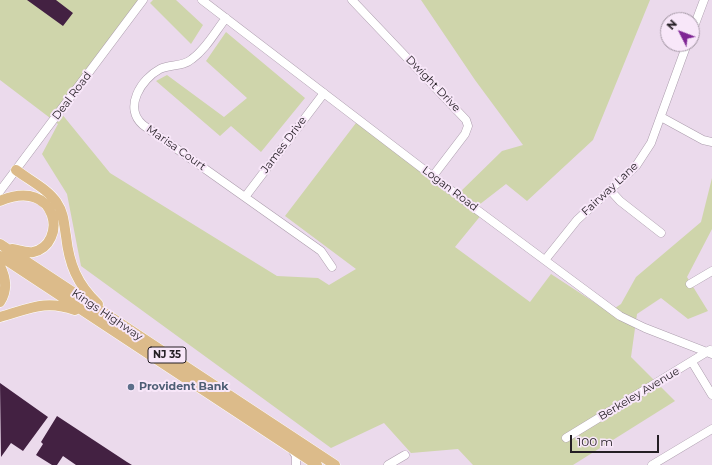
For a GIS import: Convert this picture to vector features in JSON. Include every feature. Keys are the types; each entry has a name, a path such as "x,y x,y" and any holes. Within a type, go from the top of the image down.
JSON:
{"main road":[{"path":"16,170 57,202 63,217 69,258 76,277 87,293 122,325"},
{"path":"0,201 21,195 38,198 50,211 54,224 51,238 38,250 25,252 0,244"},
{"name":"Kings Highway","path":"0,244 335,465"},
{"name":"Kings Highway","path":"0,256 317,465"},
{"path":"0,266 6,285 0,302"},
{"path":"0,317 51,304 65,306 89,314"}],"street":[{"name":"Deal Road","path":"0,191 143,0"},
{"name":"Logan Road","path":"202,0 620,316 631,322 710,352"},
{"name":"Dwight Drive","path":"352,0 466,120 468,126 465,134 433,176"},
{"path":"700,12 704,0"},
{"name":"Marisa Court","path":"226,18 191,61 160,68 151,75 137,94 134,110 137,118 143,125 321,251 332,267"},
{"name":"Fairway Lane","path":"545,260 577,220 644,156 661,117 684,52"},
{"name":"James Drive","path":"245,197 324,93"},
{"path":"661,117 703,140 712,142"},
{"path":"610,190 620,201 661,233"},
{"path":"690,284 712,271"},
{"name":"Berkeley Avenue","path":"566,438 710,352"},
{"path":"692,362 712,395"},
{"path":"652,465 712,429"},
{"path":"291,448 296,456 296,465"},
{"path":"388,465 405,455"}],"green space":[{"path":"0,0 147,0 61,113 110,173 277,276 318,278 329,285 356,269 285,216 359,119 457,195 502,151 523,145 475,80 421,0 650,0 593,140 527,201 506,184 475,208 482,214 455,247 530,302 551,274 609,312 621,304 636,277 701,222 712,178 712,229 687,277 708,311 688,319 661,298 637,314 631,357 675,401 573,465 473,465 458,449 411,453 384,423 331,448 81,266 67,194 42,154 58,124 0,80"},
{"path":"153,0 176,0 203,25 191,44 150,3"},
{"path":"226,32 305,98 261,152 231,126 220,136 156,81 167,75 224,117 247,98 206,61"}],"building":[{"path":"27,0 56,0 73,13 63,26"},
{"path":"0,383 48,417 23,451 11,443 1,457"},
{"path":"57,416 132,465 76,465 63,456 57,465 52,465 36,455 43,444 41,442"}],"place":[{"name":"Provident Bank","path":"131,387"}]}
